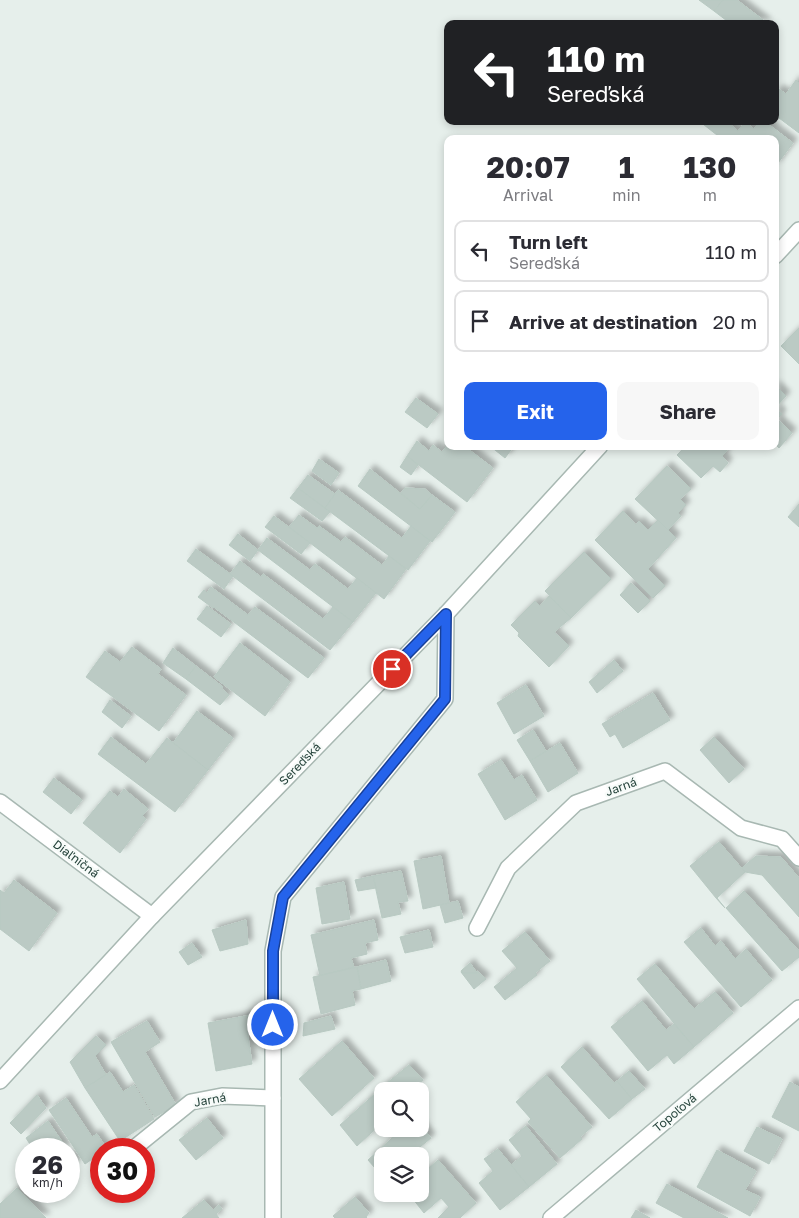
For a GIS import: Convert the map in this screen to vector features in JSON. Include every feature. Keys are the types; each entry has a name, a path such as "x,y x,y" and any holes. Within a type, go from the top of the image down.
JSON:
{"street":[{"path":"779,252 799,230"},
{"name":"Sereďská","path":"0,1080 152,916 446,614 596,450"},
{"path":"273,1218 273,951 283,897 445,699 446,614"},
{"name":"Jarná","path":"477,928 508,868 576,803 665,771 741,828 782,839 799,858"},
{"name":"Diaľničná","path":"0,802 152,916"},
{"name":"Topoľová","path":"551,1218 799,1008"},
{"name":"Jarná","path":"147,1138 191,1102 222,1096 273,1098"}],"building":[{"path":"699,0 723,0 714,11"},
{"path":"723,0 737,0 763,20 726,20 714,11"},
{"path":"796,80 799,83 799,133 779,118 779,89 786,94"},
{"path":"704,125 731,125 738,131 743,125 749,125 754,129 757,125 769,125 793,143 779,162 779,135 717,135"},
{"path":"799,328 799,364 781,346"},
{"path":"779,389 786,396 779,404"},
{"path":"416,398 438,414 427,428 405,412"},
{"path":"779,421 792,433 779,448"},
{"path":"417,441 429,451 433,445 442,452 444,450 469,450 493,468 467,502 407,456"},
{"path":"495,450 511,450 505,458"},
{"path":"682,450 727,450 722,456 728,463 720,472 713,466 701,478 677,455"},
{"path":"407,456 418,465 411,475 400,467"},
{"path":"319,459 339,473 331,485 312,471"},
{"path":"667,466 691,489 680,499 686,505 678,513 681,516 668,530 635,499"},
{"path":"370,469 420,509 432,495 455,512 432,542 358,486"},
{"path":"308,475 335,494 325,508 298,488"},
{"path":"298,488 330,512 322,521 290,498"},
{"path":"405,488 425,489 432,495 420,509 401,493"},
{"path":"338,490 402,538 411,526 430,541 408,570 325,508"},
{"path":"799,504 799,527 788,517"},
{"path":"623,511 636,525 639,521 648,530 658,520 676,538 648,569 665,586 653,598 595,540"},
{"path":"299,515 317,528 319,526 341,542 345,537 382,565 389,556 406,569 384,599 289,527"},
{"path":"274,516 310,543 301,554 265,527"},
{"path":"238,534 258,550 250,561 229,545"},
{"path":"267,538 310,570 315,564 348,589 357,578 376,593 353,622 258,550"},
{"path":"196,549 233,576 224,589 187,561"},
{"path":"584,552 611,579 571,618 545,591"},
{"path":"240,561 261,577 263,574 323,619 333,607 353,622 330,650 230,574"},
{"path":"631,583 650,601 638,613 620,595"},
{"path":"211,587 248,615 255,607 324,658 308,678 198,597 204,590 207,593"},
{"path":"549,596 571,618 554,632 569,646 549,667 518,636 519,633 511,625 535,601 540,606"},
{"path":"207,606 231,624 221,637 197,619"},
{"path":"240,643 290,682 265,716 214,677"},
{"path":"132,647 161,669 158,674 186,695 159,731 86,677 105,651 120,662"},
{"path":"173,648 196,666 186,679 163,663"},
{"path":"614,660 623,671 597,693 589,682"},
{"path":"196,666 223,687 221,688 229,695 220,705 186,679"},
{"path":"526,685 544,716 514,734 497,703"},
{"path":"653,693 670,720 623,748 615,734 610,737 602,724"},
{"path":"110,700 131,716 122,728 102,712"},
{"path":"197,711 233,738 208,770 173,743"},
{"path":"533,730 546,751 530,761 517,740"},
{"path":"111,737 146,764 167,738 208,770 175,812 98,754"},
{"path":"714,737 744,769 729,783 700,750"},
{"path":"560,743 578,773 548,792 530,761"},
{"path":"501,760 514,780 522,775 537,800 505,820 478,774"},
{"path":"54,778 82,800 71,814 43,792"},
{"path":"124,789 148,809 142,816 146,819 120,853 83,823 110,791 118,797"},
{"path":"719,842 745,872 717,898 725,908 690,866"},
{"path":"441,856 449,903 423,909 414,861"},
{"path":"756,856 781,857 799,878 799,917 762,875 745,872 742,868"},
{"path":"401,871 408,901 398,902 401,914 382,918 373,876"},
{"path":"373,876 376,888 358,891 355,880"},
{"path":"14,880 57,913 29,951 0,929 0,890 4,893"},
{"path":"344,882 350,919 322,924 316,888"},
{"path":"744,891 799,951 799,957 782,971 726,908"},
{"path":"458,901 463,918 445,923 440,905"},
{"path":"246,920 248,944 220,951 212,930"},
{"path":"374,920 378,940 365,943 367,954 351,958 354,967 320,976 311,935"},
{"path":"701,928 715,946 721,941 735,959 746,949 772,980 741,1007 684,942"},
{"path":"429,930 433,947 405,953 400,937"},
{"path":"525,932 550,961 535,973 537,975 505,1000 494,987 517,968 502,951"},
{"path":"192,943 202,957 188,965 179,952"},
{"path":"386,960 391,981 361,989 357,967"},
{"path":"470,963 477,973 462,973 462,970"},
{"path":"655,964 694,1009 715,992 733,1013 694,1047 637,979"},
{"path":"357,967 361,989 352,991 355,1005 321,1014 313,977"},
{"path":"462,970 462,973 477,973 477,971 486,979 474,989 461,972"},
{"path":"642,1001 666,1030 674,1024 694,1047 674,1064 667,1055 648,1071 611,1027"},
{"path":"251,1015 252,1029 247,1030 252,1064 216,1071 208,1023"},
{"path":"331,1016 335,1029 303,1036 304,1023"},
{"path":"147,1021 160,1042 145,1052 176,1105 155,1117 111,1042"},
{"path":"96,1036 106,1045 95,1056 106,1075 85,1088 70,1062"},
{"path":"342,1041 374,1078 332,1116 299,1079"},
{"path":"582,1047 614,1083 617,1081 632,1099 609,1119 561,1067"},
{"path":"409,1065 423,1080 421,1082 388,1082"},
{"path":"629,1071 645,1089 632,1099 617,1081"},
{"path":"110,1072 123,1092 134,1085 154,1119 125,1138 118,1138 85,1088"},
{"path":"546,1075 592,1127 580,1137 582,1139 560,1158 528,1122 531,1119 516,1102"},
{"path":"790,1082 799,1087 799,1131 772,1117"},
{"path":"37,1095 46,1108 21,1134 10,1123"},
{"path":"374,1095 374,1130 357,1146 340,1125"},
{"path":"66,1098 92,1137 97,1134 100,1138 90,1138 90,1161 85,1164 80,1156 80,1138 68,1138 49,1110"},
{"path":"207,1118 223,1138 196,1160 179,1140"},
{"path":"48,1121 60,1138 26,1138"},
{"path":"526,1126 557,1164 529,1187 511,1165 522,1156 509,1140"},
{"path":"757,1127 782,1139 769,1164 744,1151"},
{"path":"429,1135 431,1138 420,1147 382,1147 393,1137 429,1137"},
{"path":"498,1149 529,1187 500,1210 479,1183 493,1171 484,1159"},
{"path":"717,1150 756,1171 745,1190 760,1197 750,1216 697,1187"},
{"path":"374,1155 374,1167 368,1160"},
{"path":"438,1160 476,1203 460,1218 438,1218 449,1207 441,1198 424,1213 415,1202 429,1202 429,1168"},
{"path":"667,1184 728,1218 684,1218 656,1203"},
{"path":"15,1190 15,1203 32,1203 46,1218 0,1218 0,1204"},
{"path":"355,1197 369,1213 367,1218 335,1218 333,1216"},
{"path":"204,1200 213,1210 219,1205 222,1209 216,1214 219,1218 182,1218"},
{"path":"636,1210 650,1218 631,1218"}],"route":[{"path":"273,1025 273,951 283,897 445,699 446,614 392,669"}]}
